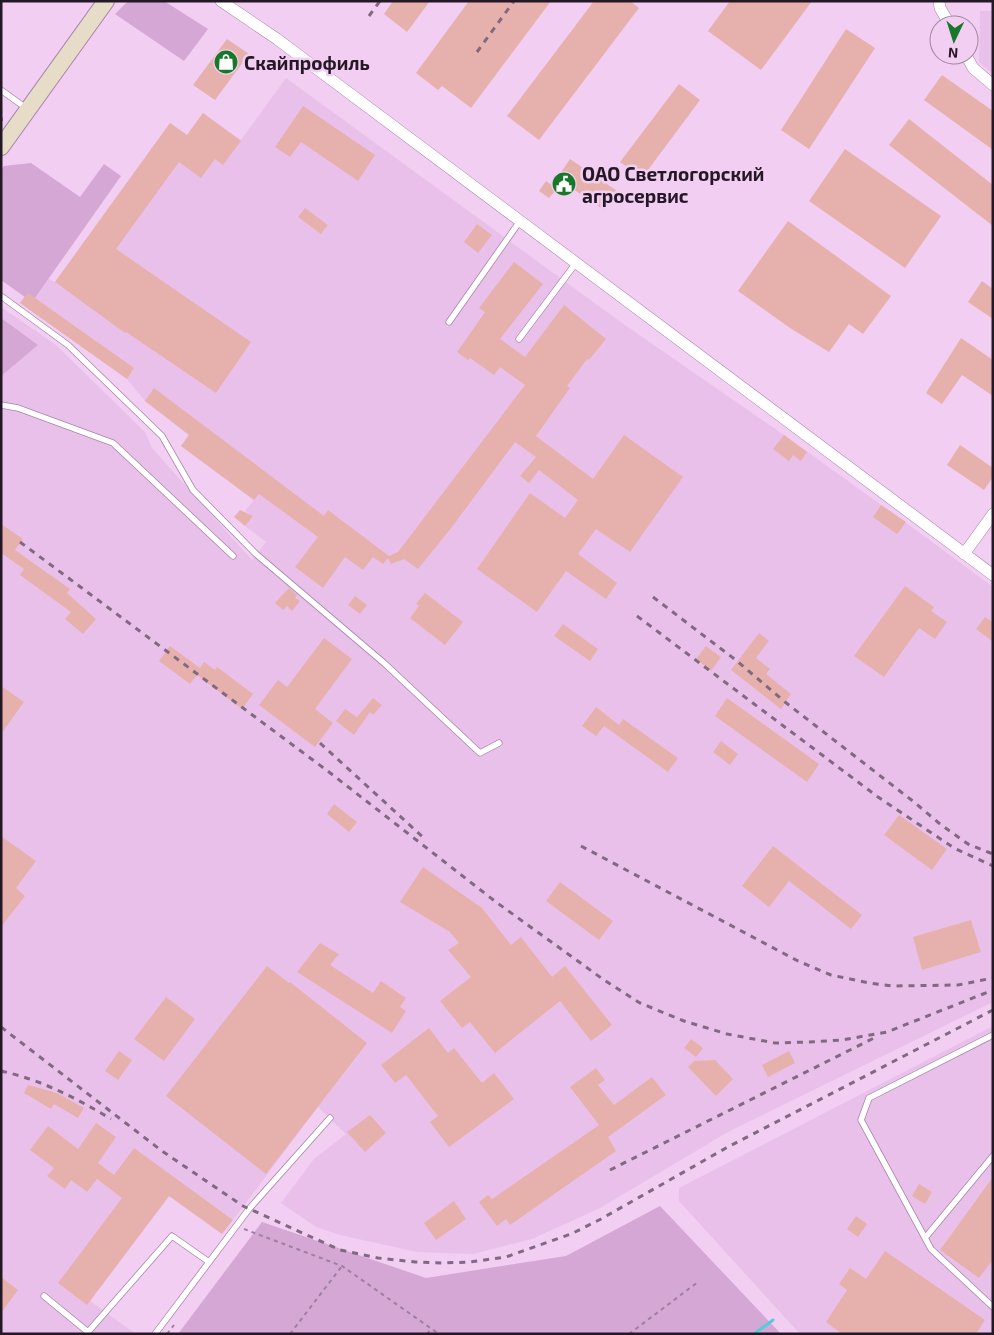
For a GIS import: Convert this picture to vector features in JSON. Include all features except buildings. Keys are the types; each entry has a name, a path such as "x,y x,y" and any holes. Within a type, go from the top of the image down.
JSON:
{"main road":[{"path":"1,147 106,1"}],"street":[{"path":"221,1 277,39 993,574"},
{"path":"939,1 944,15"},
{"path":"971,65 993,85"},
{"path":"964,554 993,514"}],"lane":[{"path":"1,90 28,110"},
{"path":"449,322 520,221"},
{"path":"519,339 576,263"},
{"path":"1,296 68,345 162,436 193,490 256,554 384,663 480,754 499,743"},
{"path":"1,406 18,408 113,443 233,556"},
{"path":"993,1034 869,1098 861,1120 931,1249 993,1307"},
{"path":"155,1334 249,1209 330,1118"},
{"path":"925,1238 993,1156"},
{"path":"44,1296 88,1332 172,1236 209,1262"}],"path":[{"path":"1,109 3,120 1,122"},
{"path":"244,1228 342,1266 439,1334"},
{"path":"290,1334 342,1266"},
{"path":"629,1334 698,1282"},
{"path":"167,1334 178,1319"},
{"path":"427,1334 432,1329"}],"shaded area":[{"path":"128,1 164,1 208,29 184,61 115,14"},
{"path":"980,11 993,11 993,74 979,62"},
{"path":"286,78 622,323 784,435 993,587 993,1002 728,1132 600,1208 532,1239 473,1254 417,1252 340,1235 316,1227 281,1203 314,1159 346,1134 318,1107 233,1220 180,1182 90,1301 136,1334 1,1334 1,307 56,345 145,432 152,448 252,560 266,542 245,526 252,516 245,511 254,500 181,446 189,435 145,401 127,379 20,303 39,274 55,282 170,123 187,135 203,113 241,140"},
{"path":"31,163 80,197 104,164 121,176 32,302 1,280 1,170 4,166"},
{"path":"1,318 38,345 1,376"},
{"path":"993,1026 993,1334 800,1334 679,1201 679,1188"},
{"path":"660,1206 781,1334 178,1334 262,1222 426,1278 566,1256"}],"waterway":[{"path":"754,1334 773,1320"}],"railway":[{"path":"369,16 380,1"},
{"path":"477,52 514,1"},
{"path":"20,542 329,772 496,902 604,980 640,1003 684,1021 727,1034 775,1043 809,1042 842,1040 887,1032 993,990"},
{"path":"653,597 737,661 785,702 940,824 968,844 993,854"},
{"path":"637,616 878,797 954,848 993,866"},
{"path":"320,743 425,839"},
{"path":"581,846 798,961 831,975 893,986 958,985 993,978"},
{"path":"1,1027 162,1151 243,1206 340,1250 378,1258 443,1263 470,1262 506,1257 571,1234 726,1148 993,1010"},
{"path":"610,1170 874,1038"},
{"path":"1,1071 31,1079 58,1090 111,1119"}],"place":[{"name":"Скайпрофиль","path":"226,62"},
{"name":"ОАО Светлогорский агросервис","path":"564,184"}]}
